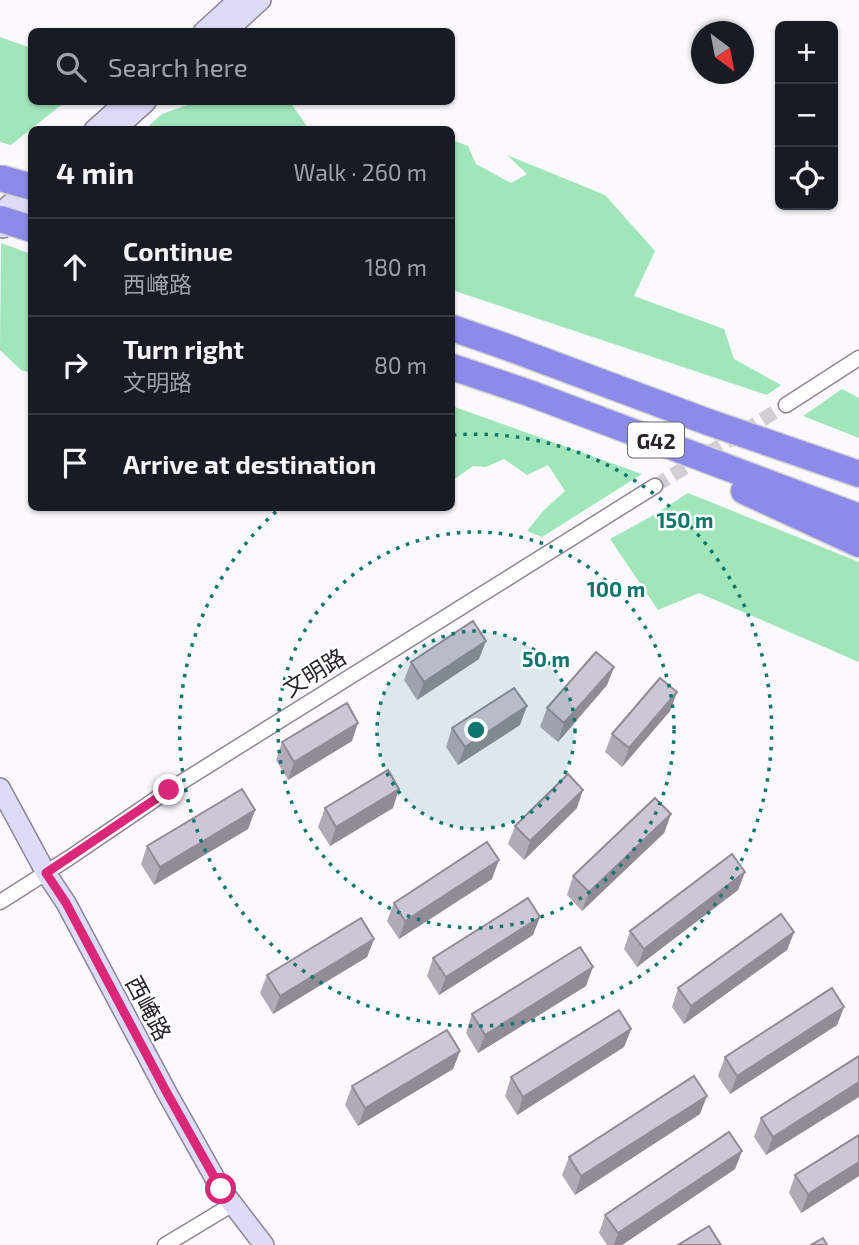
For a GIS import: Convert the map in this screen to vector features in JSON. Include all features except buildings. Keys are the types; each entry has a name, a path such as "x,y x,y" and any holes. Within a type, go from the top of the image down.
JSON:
{"highway":[{"path":"0,178 28,185"},
{"path":"0,219 28,228"},
{"name":"G42","path":"455,329 859,474"},
{"name":"G42","path":"455,368 529,393 859,517"},
{"path":"529,393 859,544"}],"street":[{"path":"207,28 238,0"},
{"path":"230,28 261,0"},
{"path":"98,126 122,105"},
{"path":"119,126 143,105"},
{"path":"0,213 28,189"},
{"path":"0,231 28,206"},
{"path":"786,405 859,358"},
{"name":"文明路","path":"0,902 169,790 654,486"},
{"name":"西崦路","path":"0,788 56,911 146,1083 210,1190 229,1206 264,1245"},
{"name":"西崦路","path":"0,815 41,876"},
{"path":"165,1245 229,1206"},
{"name":"西崦路","path":"229,1206 253,1245"}],"green space":[{"path":"0,37 28,47 28,105 61,105 35,126 28,126 28,131 11,145 0,142"},
{"path":"188,105 292,105 307,126 148,126 162,114"},
{"path":"455,141 468,146 476,164 511,183 527,174 507,155 605,195 655,251 634,296 724,329 734,359 781,385 767,395 455,291"},
{"path":"1,243 28,253 28,372 21,370 0,350"},
{"path":"842,389 859,398 859,438 803,416"},
{"path":"455,407 642,474 542,537 527,531 543,511 565,491 548,465 527,475 504,459 486,467 473,466 455,479"},
{"path":"688,493 859,562 859,662 699,593 658,610 610,539"}],"tunnel":[{"path":"655,486 786,405"}],"route":[{"path":"169,790 46,873 66,903 221,1189"}]}
